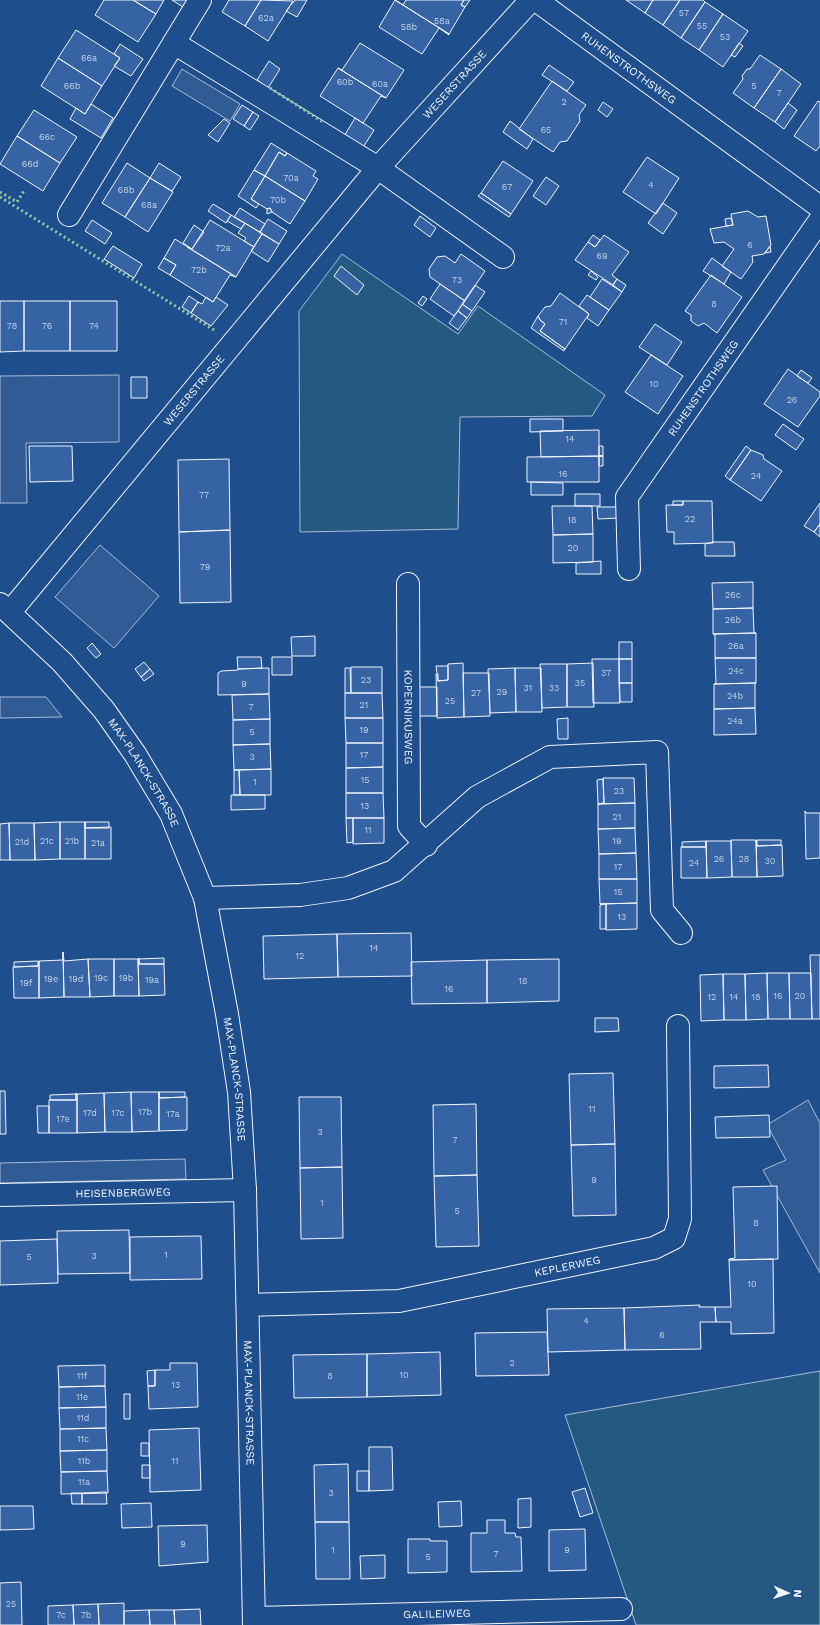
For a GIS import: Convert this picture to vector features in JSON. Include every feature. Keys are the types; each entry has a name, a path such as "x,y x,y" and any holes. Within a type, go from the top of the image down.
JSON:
{"street":[{"path":"69,215 200,0"},
{"name":"WESERSTRASSE","path":"5,608 378,168 531,0"},
{"name":"RUHENSTROTHSWEG","path":"536,0 820,207"},
{"path":"174,44 378,168 503,257"},
{"name":"RUHENSTROTHSWEG","path":"629,569 628,497 820,220"},
{"name":"KOPERNIKUSWEG","path":"408,584 409,826 426,845"},
{"name":"MAX-PLANCK-STRASSE","path":"5,608 62,662 104,710 135,754 171,814 205,898 227,1014 239,1092 246,1190 254,1621"},
{"path":"205,898 300,895 348,888 394,871 426,845 477,797 550,757 658,752 662,910 680,933"},
{"name":"KEPLERWEG","path":"248,1305 399,1301 654,1248 674,1238 680,1218 678,1026"},
{"name":"HEISENBERGWEG","path":"0,1195 246,1190"},
{"name":"GALILEIWEG","path":"254,1621 621,1609"}],"shaded area":[{"path":"182,69 240,104 230,121 172,86"},
{"path":"342,254 458,334 478,306 605,395 592,416 460,417 458,529 300,532 299,311"},
{"path":"119,375 119,442 26,443 27,503 0,503 0,376"},
{"path":"100,545 159,596 114,648 55,597"},
{"path":"0,697 46,697 62,717 0,718"},
{"path":"808,1100 820,1123 820,1273 763,1170 786,1160 767,1125"},
{"path":"185,1159 186,1179 0,1183 0,1163"},
{"path":"820,1371 820,1625 636,1625 565,1415"}],"building":[{"path":"104,0 133,0 156,14 138,42 95,15"},
{"path":"133,0 164,0 156,14"},
{"path":"172,0 187,0 183,7"},
{"path":"229,0 261,0 245,26 222,12"},
{"path":"261,0 293,1 268,41 245,26"},
{"path":"295,0 307,0 297,17 286,11"},
{"path":"395,0 403,5 406,0 464,0 461,5 465,7 449,34"},
{"path":"395,0 449,34 449,35 439,28 422,54 379,27"},
{"path":"464,0 470,0 465,7 461,5"},
{"path":"626,0 653,0 645,13"},
{"path":"653,0 680,0 663,25 645,13"},
{"path":"680,0 703,0 705,2 681,38 663,25"},
{"path":"705,2 723,14 699,50 681,38"},
{"path":"723,14 748,31 723,67 699,50"},
{"path":"76,30 120,58 102,86 58,58"},
{"path":"360,43 404,70 386,98 338,68 342,70"},
{"path":"739,43 743,46 735,57 731,55"},
{"path":"120,44 143,59 131,76 114,66 120,58 114,54"},
{"path":"760,55 781,69 754,108 733,93 743,79 742,76 747,69 750,69"},
{"path":"58,58 102,86 85,114 41,86"},
{"path":"269,61 280,69 268,88 257,80"},
{"path":"549,65 574,82 567,91 542,75"},
{"path":"338,68 386,98 381,96 363,123 320,96"},
{"path":"781,69 801,84 775,122 754,108"},
{"path":"552,81 586,105 579,115 580,121 567,141 560,142 553,152 519,129"},
{"path":"818,101 820,102 820,146 816,151 794,136"},
{"path":"603,102 613,109 607,117 598,110"},
{"path":"788,103 797,110 784,129 775,122"},
{"path":"91,104 113,118 101,138 70,119 76,108 85,114"},
{"path":"242,105 253,112 244,126 233,119"},
{"path":"34,110 77,137 60,163 17,136"},
{"path":"253,112 259,116 250,130 244,126"},
{"path":"355,118 374,130 362,149 343,138"},
{"path":"224,119 230,123 218,142 208,135"},
{"path":"510,121 533,139 527,149 503,132"},
{"path":"17,136 60,163 43,191 0,164"},
{"path":"271,143 287,153 285,156 279,152 265,176 254,170"},
{"path":"279,152 285,156 287,153 316,171 313,176 318,179 305,201 265,176"},
{"path":"647,157 679,178 656,214 623,192"},
{"path":"503,161 533,181 511,214 481,193"},
{"path":"127,163 150,178 125,217 102,203"},
{"path":"159,163 181,177 172,191 150,178"},
{"path":"254,170 265,176 251,199 259,204 256,208 238,196"},
{"path":"265,176 305,201 290,224 272,212 270,208 267,209 251,199"},
{"path":"546,177 559,186 546,205 533,196"},
{"path":"150,178 173,192 148,232 125,217"},
{"path":"481,193 511,214 509,217 478,196"},
{"path":"663,203 677,213 663,234 648,223"},
{"path":"213,204 231,215 226,223 208,211"},
{"path":"240,208 265,224 260,232 234,217"},
{"path":"270,208 272,212 267,214 267,209"},
{"path":"748,211 758,217 766,216 771,245 764,254 752,256 753,262 741,279 722,266 734,249 724,242 714,243 710,229 733,225 731,214"},
{"path":"231,215 245,223 241,229 227,221"},
{"path":"420,216 436,228 430,237 414,225"},
{"path":"731,218 733,225 726,226 725,219"},
{"path":"268,219 287,231 279,244 260,232"},
{"path":"92,220 112,233 105,244 85,231"},
{"path":"210,220 254,247 236,277 187,247 192,249"},
{"path":"245,223 262,234 254,247 244,241 246,238 238,233"},
{"path":"194,225 204,232 192,249 183,243"},
{"path":"262,234 279,244 268,262 251,251"},
{"path":"593,235 600,240 595,247 588,242"},
{"path":"604,235 629,252 612,275 617,279 613,285 575,260 588,242 595,247"},
{"path":"175,239 236,277 230,275 213,302 170,275 176,265 164,258"},
{"path":"113,246 142,264 134,278 104,259"},
{"path":"770,246 771,252 765,253"},
{"path":"461,254 485,271 465,301 430,277 429,269 437,257 445,256 455,263"},
{"path":"164,258 176,265 170,275 158,268"},
{"path":"712,258 731,272 724,284 703,271"},
{"path":"341,266 364,285 357,295 334,276"},
{"path":"591,271 598,277 596,280 588,275"},
{"path":"711,275 742,297 717,333 704,323 698,326 691,321 691,315 685,311"},
{"path":"602,279 622,292 609,310 590,297"},
{"path":"617,279 626,285 622,292 613,285"},
{"path":"440,284 465,301 454,316 430,299"},
{"path":"475,285 485,292 472,311 462,304"},
{"path":"560,293 589,314 565,349 540,331 545,324 538,316 545,307 551,306"},
{"path":"587,295 609,310 598,326 587,318 589,314 579,306"},
{"path":"189,296 198,302 191,313 182,307"},
{"path":"423,296 427,299 422,306 418,303"},
{"path":"206,297 213,302 216,297 228,305 211,326 191,313 198,302 202,304"},
{"path":"0,301 24,301 24,351 0,352"},
{"path":"24,301 70,301 70,351 24,351"},
{"path":"70,301 117,301 117,351 70,351"},
{"path":"462,304 472,311 467,318 458,311"},
{"path":"458,311 467,318 458,330 449,323"},
{"path":"538,316 545,324 540,331 565,349 564,351 531,328"},
{"path":"655,324 682,342 667,365 639,347"},
{"path":"651,355 683,376 658,414 625,392"},
{"path":"788,369 820,392 820,396 798,427 764,404"},
{"path":"801,370 812,378 808,383 797,376"},
{"path":"131,377 147,377 147,398 131,398"},
{"path":"530,419 563,419 563,431 530,432"},
{"path":"783,424 804,439 796,450 775,435"},
{"path":"599,430 599,456 603,456 541,457 540,431"},
{"path":"29,446 72,446 73,481 30,482"},
{"path":"599,446 603,446 603,456 599,456"},
{"path":"746,446 751,450 730,480 725,476"},
{"path":"751,450 763,455 764,459 782,471 761,501 730,480"},
{"path":"599,456 599,482 527,482 527,457"},
{"path":"599,456 603,456 603,466 599,466"},
{"path":"229,459 230,530 179,532 178,460"},
{"path":"531,482 563,483 563,495 531,495"},
{"path":"575,494 600,494 600,506 575,506"},
{"path":"673,501 683,501 683,505 673,505"},
{"path":"683,501 712,501 713,543 674,544 674,532 667,532 666,505 683,505"},
{"path":"820,503 820,524 814,532 804,526"},
{"path":"552,506 592,506 593,534 553,535"},
{"path":"597,507 619,507 619,518 598,519"},
{"path":"820,524 820,537 814,532"},
{"path":"230,530 231,602 180,603 179,532"},
{"path":"593,534 593,562 553,563 553,535"},
{"path":"713,542 734,542 735,556 705,556 705,544"},
{"path":"601,561 601,574 576,574 576,563"},
{"path":"753,582 753,608 713,609 712,583"},
{"path":"753,608 754,632 756,633 713,634 713,609"},
{"path":"756,633 756,658 715,658 715,634 713,634"},
{"path":"315,636 315,656 292,656 291,637"},
{"path":"619,642 632,642 632,659 619,659"},
{"path":"92,643 101,654 96,658 87,648"},
{"path":"237,657 261,657 262,668 238,669"},
{"path":"272,657 292,657 292,675 272,675"},
{"path":"715,658 756,658 756,683 714,684 716,683"},
{"path":"592,659 619,659 620,703 593,703"},
{"path":"619,659 632,659 632,683 619,683"},
{"path":"144,662 150,669 141,677 135,669"},
{"path":"463,663 464,717 437,718 436,674 438,674 438,681 448,680 448,664"},
{"path":"593,663 594,707 567,707 567,664"},
{"path":"540,664 567,664 567,707 542,708"},
{"path":"436,666 448,666 448,680 438,681"},
{"path":"351,667 382,667 382,693 351,693"},
{"path":"269,668 269,694 218,695 218,673 221,671"},
{"path":"345,668 350,668 351,693 345,693"},
{"path":"515,668 516,712 490,713 488,669"},
{"path":"515,668 541,668 542,712 516,712"},
{"path":"150,669 154,674 144,681 141,677"},
{"path":"463,673 489,673 490,716 464,717"},
{"path":"619,683 632,683 632,702 620,702"},
{"path":"756,683 755,708 714,709 714,684"},
{"path":"417,687 437,687 437,716 418,716"},
{"path":"345,693 382,693 383,718 345,718"},
{"path":"269,694 270,719 233,720 232,695"},
{"path":"755,708 756,734 714,735 714,709"},
{"path":"345,718 383,718 383,743 346,743"},
{"path":"568,718 568,739 558,739 557,719"},
{"path":"270,719 270,744 233,745 233,720"},
{"path":"346,743 383,743 383,767 346,768"},
{"path":"270,744 271,769 234,770 233,745"},
{"path":"383,767 383,793 346,793 346,768"},
{"path":"271,769 271,795 240,795 239,770"},
{"path":"234,770 239,770 240,795 234,795"},
{"path":"603,778 634,778 635,803 598,804 604,803"},
{"path":"603,779 604,803 598,804 597,780"},
{"path":"346,793 383,793 384,818 346,818"},
{"path":"231,795 265,795 265,809 231,810"},
{"path":"635,803 635,828 598,829 598,804"},
{"path":"805,811 806,813 820,813 820,858 806,859"},
{"path":"346,818 353,818 353,842 347,843"},
{"path":"353,818 384,818 384,843 353,844"},
{"path":"60,822 85,822 85,859 60,859"},
{"path":"60,822 60,859 35,860 34,823"},
{"path":"85,822 109,822 109,828 85,828"},
{"path":"9,823 34,823 35,860 10,860"},
{"path":"9,823 10,860 0,860 0,824"},
{"path":"111,827 111,859 85,859 85,828"},
{"path":"635,828 636,853 599,854 598,829"},
{"path":"731,840 756,840 757,877 732,877"},
{"path":"756,840 757,846 782,845 783,876 757,877"},
{"path":"757,840 781,840 781,845 757,846"},
{"path":"706,841 707,878 681,878 681,847 706,847"},
{"path":"706,841 731,841 732,877 707,878"},
{"path":"706,841 706,847 682,847 682,842"},
{"path":"636,853 637,879 599,879 599,854"},
{"path":"599,879 637,879 637,903 600,904"},
{"path":"637,903 637,929 606,930 606,904 600,904"},
{"path":"606,904 606,929 600,929 600,905"},
{"path":"411,933 412,976 338,977 337,934"},
{"path":"337,934 338,977 264,979 263,936"},
{"path":"63,952 64,997 39,998 39,961 63,960"},
{"path":"63,952 64,961 88,959 90,997 64,997"},
{"path":"810,955 820,955 820,1019 812,1019"},
{"path":"139,958 139,964 164,964 165,995 139,996 138,959"},
{"path":"164,958 164,964 139,964 139,959"},
{"path":"88,959 114,959 114,996 90,997"},
{"path":"114,959 138,959 139,996 114,996"},
{"path":"559,959 559,1001 487,1003 487,960"},
{"path":"487,960 487,1003 412,1004 411,962"},
{"path":"38,961 38,966 14,967 14,962"},
{"path":"39,961 39,998 14,998 13,967 38,966"},
{"path":"767,973 789,973 790,1019 768,1019"},
{"path":"767,973 768,1019 746,1020 745,974"},
{"path":"789,973 811,973 812,1019 790,1019"},
{"path":"723,974 724,1020 701,1021 700,975"},
{"path":"723,974 745,974 746,1020 724,1020"},
{"path":"595,1018 618,1018 619,1031 595,1032"},
{"path":"768,1065 769,1087 714,1088 714,1066"},
{"path":"613,1073 615,1144 571,1145 569,1074"},
{"path":"0,1091 5,1091 6,1134 0,1134"},
{"path":"131,1092 132,1132 105,1132 104,1093"},
{"path":"131,1092 159,1092 159,1131 132,1132"},
{"path":"159,1092 185,1092 185,1097 159,1098"},
{"path":"76,1093 77,1133 49,1133 49,1100 76,1100"},
{"path":"104,1093 105,1132 77,1133 77,1094"},
{"path":"76,1094 76,1100 50,1100 50,1095"},
{"path":"187,1097 187,1130 159,1131 159,1098"},
{"path":"299,1097 341,1097 342,1167 300,1168"},
{"path":"476,1104 477,1175 434,1176 433,1105"},
{"path":"37,1106 49,1106 49,1133 38,1133"},
{"path":"769,1115 770,1137 716,1138 715,1117"},
{"path":"615,1144 616,1215 573,1216 571,1145"},
{"path":"342,1167 343,1238 301,1239 300,1168"},
{"path":"477,1175 479,1246 436,1247 434,1176"},
{"path":"777,1186 778,1259 729,1260 735,1258 733,1187"},
{"path":"129,1230 130,1273 58,1274 57,1231"},
{"path":"201,1236 202,1279 130,1280 130,1237"},
{"path":"57,1239 58,1283 0,1285 0,1241"},
{"path":"773,1259 774,1333 731,1334 731,1322 716,1322 715,1307 731,1307 729,1260"},
{"path":"700,1305 699,1307 715,1307 716,1322 700,1322 701,1349 625,1350 624,1308"},
{"path":"624,1308 625,1350 548,1352 547,1309"},
{"path":"547,1332 549,1375 476,1376 475,1333"},
{"path":"440,1352 441,1395 367,1397 367,1354"},
{"path":"367,1354 367,1397 294,1398 293,1355"},
{"path":"170,1363 197,1363 198,1407 149,1409 148,1386 155,1386 155,1370 170,1370"},
{"path":"105,1365 105,1386 59,1387 58,1366"},
{"path":"155,1370 155,1386 148,1386 147,1371"},
{"path":"105,1386 106,1407 59,1408 59,1387"},
{"path":"124,1394 130,1394 130,1419 124,1419"},
{"path":"106,1407 106,1428 60,1429 59,1408"},
{"path":"106,1428 107,1450 60,1451 60,1429"},
{"path":"199,1428 201,1490 150,1492 149,1430"},
{"path":"141,1443 149,1443 149,1456 141,1456"},
{"path":"369,1447 392,1447 393,1490 369,1491"},
{"path":"107,1450 107,1471 61,1472 60,1451"},
{"path":"348,1464 349,1522 315,1522 314,1465"},
{"path":"142,1465 150,1465 150,1478 142,1478"},
{"path":"107,1471 108,1493 61,1494 61,1472"},
{"path":"357,1471 369,1471 369,1491 357,1491"},
{"path":"585,1488 593,1513 580,1517 572,1492"},
{"path":"106,1492 107,1504 82,1504 82,1493"},
{"path":"71,1493 82,1493 82,1504 72,1504"},
{"path":"531,1498 531,1527 518,1528 518,1499"},
{"path":"461,1501 462,1526 439,1527 438,1502"},
{"path":"151,1503 152,1527 122,1528 121,1504"},
{"path":"0,1506 33,1506 34,1529 0,1530"},
{"path":"487,1520 505,1520 505,1533 515,1533 516,1537 521,1537 522,1571 471,1572 471,1533 487,1533"},
{"path":"315,1522 349,1522 350,1579 316,1579"},
{"path":"207,1525 208,1562 159,1566 158,1526"},
{"path":"585,1529 586,1570 549,1571 549,1530"},
{"path":"408,1539 447,1541 447,1572 408,1573"},
{"path":"385,1555 385,1578 361,1579 360,1556"},
{"path":"21,1582 22,1625 0,1625 0,1583"},
{"path":"124,1603 124,1625 99,1625 98,1604"},
{"path":"98,1604 99,1625 74,1625 73,1605"},
{"path":"73,1605 74,1625 48,1625 48,1606"},
{"path":"200,1609 201,1625 175,1625 174,1610"},
{"path":"149,1610 174,1610 175,1625 150,1625"},
{"path":"149,1610 150,1625 124,1625 124,1611"}],"hedge":[{"path":"270,88 323,122"},
{"path":"0,192 17,202 25,189"},
{"path":"0,197 214,330"}]}
